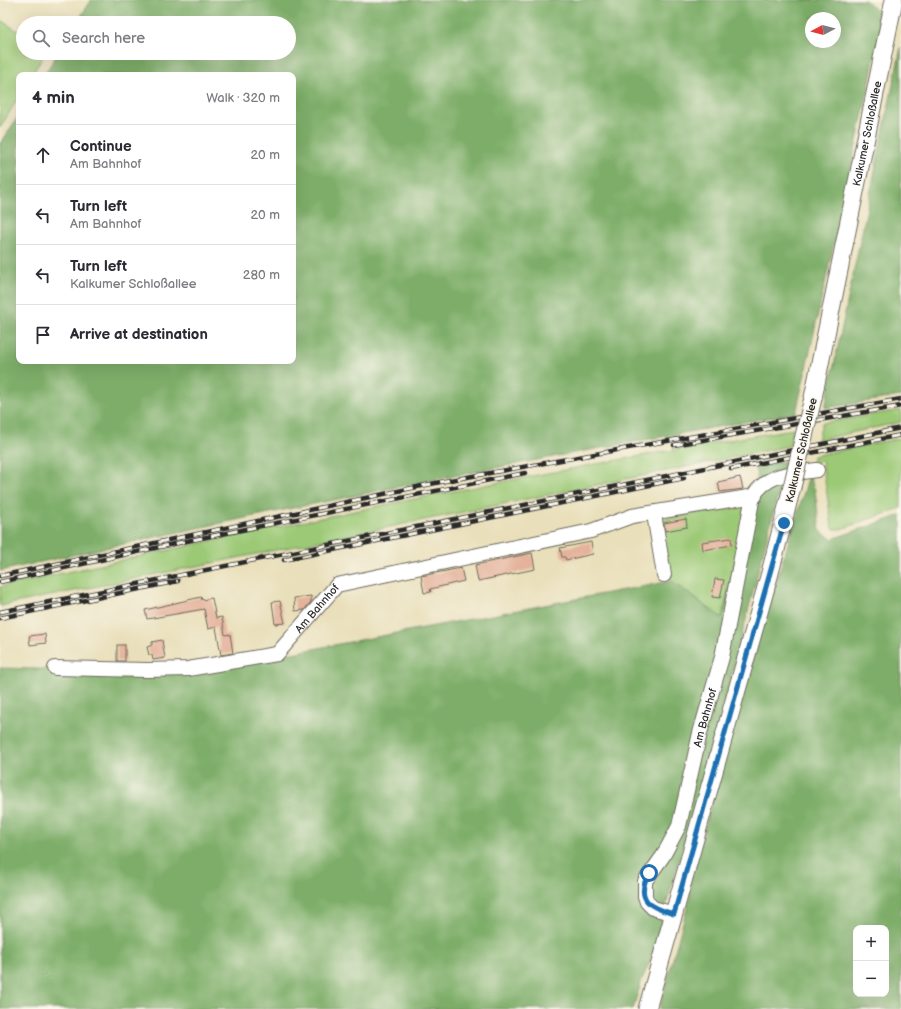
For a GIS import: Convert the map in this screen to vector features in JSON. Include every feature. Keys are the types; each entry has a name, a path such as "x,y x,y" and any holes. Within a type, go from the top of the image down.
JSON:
{"main road":[{"name":"Kalkumer Schloßallee","path":"647,1009 776,552 792,487 813,398 894,0"}],"street":[{"path":"754,496 761,484 778,476 817,470"},
{"name":"Am Bahnhof","path":"55,668 147,670 188,669 277,654 337,585 591,531 632,516 654,514 754,496 722,658 700,733 679,826 663,856 645,880 645,896 647,902 654,908 674,914"},
{"path":"654,514 664,575"}],"green space":[{"path":"91,0 865,0 880,13 882,18 868,91 796,413 397,487 0,571 0,145 16,120 16,364 296,364 296,72 46,72 54,60 296,60 296,16 81,16"},
{"path":"0,20 16,30 16,60 41,60 34,72 16,72 16,101 0,128"},
{"path":"901,47 901,396 825,408"},
{"path":"901,410 901,422 818,440 822,423"},
{"path":"793,429 789,446 0,606 0,587 296,523 495,483"},
{"path":"901,438 901,508 841,529 834,529 832,527 822,461 812,463 813,456"},
{"path":"786,461 783,471 758,482 755,467"},
{"path":"809,476 815,490 820,531 832,539 901,515 901,1009 659,1009 690,897 689,887 731,728"},
{"path":"782,479 729,685 650,962 642,979 633,1009 0,1009 0,668 147,672 276,656 671,581 722,618 755,496"},
{"path":"742,504 745,509 745,515 722,618 670,580 659,520"}],"building":[{"path":"740,477 743,489 720,492 718,482"},
{"path":"686,519 687,527 665,531 664,523"},
{"path":"731,538 732,545 703,550 702,542"},
{"path":"591,542 593,554 566,560 565,557 562,557 560,548"},
{"path":"532,553 535,569 478,581 475,565"},
{"path":"461,568 464,581 430,589 431,592 424,593 421,576"},
{"path":"715,579 724,580 720,598 712,597"},
{"path":"311,596 311,602 304,610 295,611 294,598"},
{"path":"201,597 202,600 212,598 216,618 222,617 225,635 230,634 233,653 221,655 216,627 208,629 204,609 147,619 145,610"},
{"path":"280,601 285,623 275,624 272,602"},
{"path":"45,634 46,643 30,645 29,636"},
{"path":"162,640 165,658 153,660 152,655 149,655 147,647 152,645 152,642"},
{"path":"117,645 125,645 125,661 117,661"}],"railway":[{"path":"0,576 445,481 901,399"},
{"path":"674,445 901,406"},
{"path":"0,612 901,428"},
{"path":"731,469 901,435"},
{"path":"0,582 192,540 525,473"},
{"path":"284,560 684,478"},
{"path":"0,618 178,581"}],"route":[{"path":"649,873 645,880 644,889 647,902 654,908 674,914 784,523"}]}
